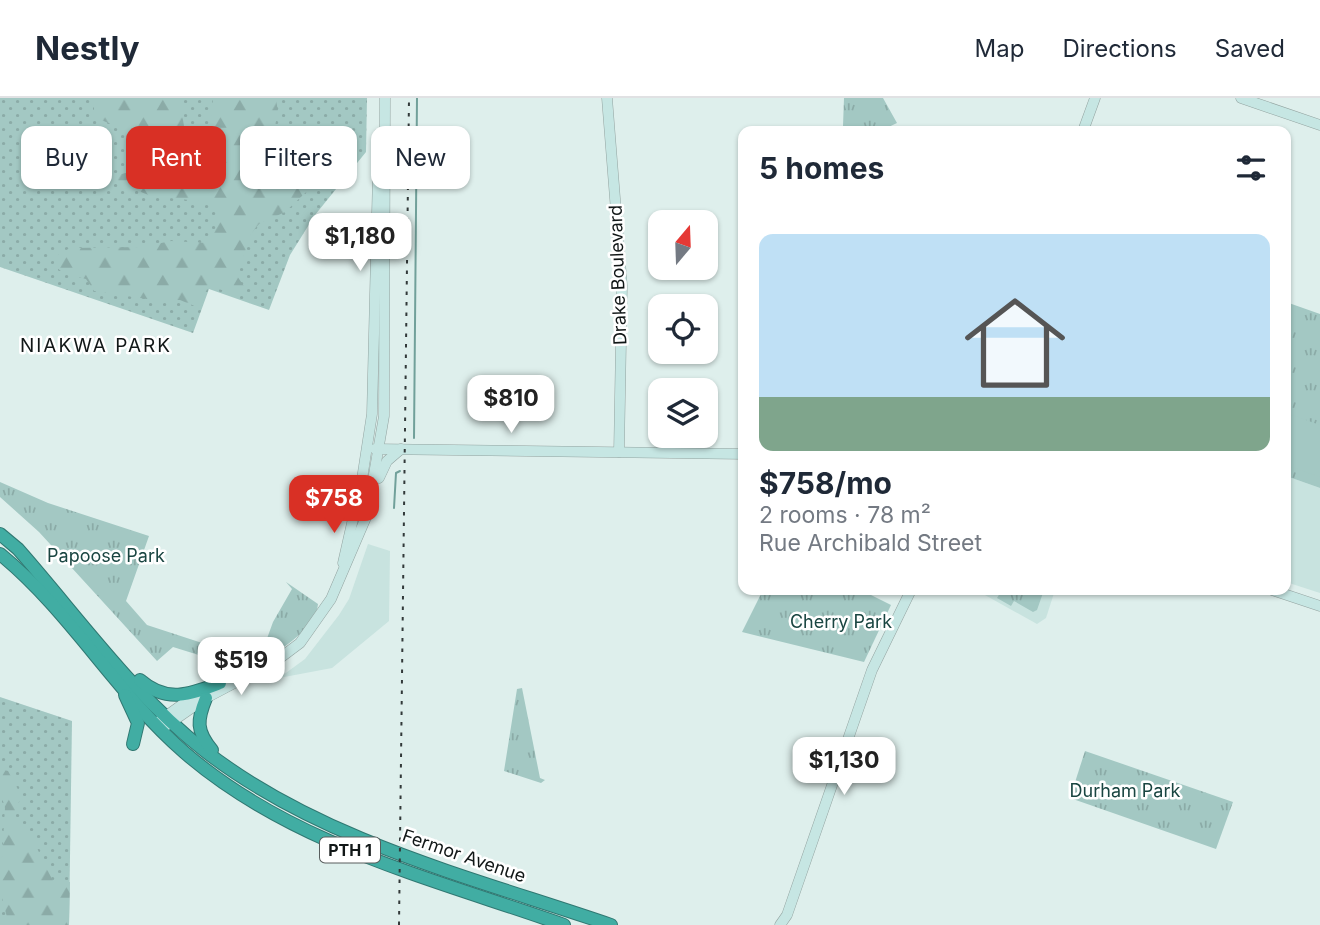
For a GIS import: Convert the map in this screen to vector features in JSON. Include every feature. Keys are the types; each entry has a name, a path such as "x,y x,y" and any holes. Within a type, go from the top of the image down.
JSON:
{"highway":[{"name":"Fermor Avenue","path":"0,534 18,549 107,651 163,723 200,765 290,823 340,846 564,925"},
{"name":"Fermor Avenue","path":"0,554 44,595 121,684 163,723 297,811 348,834 611,925"},
{"path":"107,651 148,687 167,695 191,694 220,682"},
{"path":"121,684 138,723 133,744"},
{"path":"205,698 198,719 198,729 204,740 232,770"}],"main road":[{"name":"Drake Boulevard","path":"607,98 622,286 620,452"},
{"path":"1085,126 1095,98"},
{"path":"1241,98 1320,125"},
{"path":"163,723 263,669 289,652 310,632 338,584 360,534 373,491 384,416 385,100"},
{"path":"338,584 368,449 373,380 377,173 385,100"},
{"path":"384,416 387,440 401,449"},
{"path":"368,449 738,454"},
{"path":"373,491 387,461 401,449"},
{"path":"780,925 787,920 872,670 909,595"},
{"path":"1287,595 1320,606"},
{"path":"163,723 199,692 220,682 263,669"}],"shaded area":[{"path":"1291,478 1320,488 1320,593 1291,584"},
{"path":"368,544 390,551 389,621 332,668 279,678 305,659 339,615 349,599"},
{"path":"985,595 1053,595 1046,618 1037,624"}],"green space":[{"path":"0,98 367,98 366,152 357,163 357,126 240,126 240,189 336,189 315,215 290,255 269,310 209,289 193,333 0,267"},
{"path":"101,98 181,98 184,126 126,126 126,130 94,117 94,105"},
{"path":"213,98 276,98 278,113 275,126 240,126 240,189 309,189 285,212 259,224 251,234 237,276 246,289 241,296 209,286 197,307 180,300 147,299 94,291 86,279 65,274 53,265 59,253 71,248 142,247 171,241 207,243 210,240 217,225 218,203 151,196 134,189 226,189 226,126 211,126"},
{"path":"844,98 883,98 897,123 891,126 843,126"},
{"path":"126,173 126,186 112,180 112,176"},
{"path":"1291,304 1320,314 1320,488 1291,478"},
{"path":"1291,415 1320,425 1320,477 1291,467"},
{"name":"Papoose Park","path":"0,482 48,503 149,536 126,601 147,625 242,656 265,644 273,622 292,589 286,582 318,604 315,615 297,637 284,647 232,674 229,668 219,672 215,666 218,661 173,647 157,661 39,532 0,497"},
{"name":"Cherry Park","path":"760,595 871,595 891,605 864,662 742,632"},
{"path":"999,595 1042,595 1037,610 1033,612 1014,601 1011,606 997,598"},
{"path":"522,688 540,778 545,780 541,783 504,771 517,689"},
{"path":"0,697 72,721 69,925 0,925"},
{"name":"Durham Park","path":"1085,751 1233,802 1216,849 1070,798"},
{"path":"0,769 8,771 21,795 15,815 21,829 33,840 53,881 70,882 69,925 9,925 0,890 5,808 0,791"}],"waterway":[{"path":"414,438 417,98"},
{"path":"394,508 396,473 400,471"}],"railway":[{"path":"399,925 409,98"}],"district":[{"name":"NIAKWA PARK","path":"96,345"}]}
